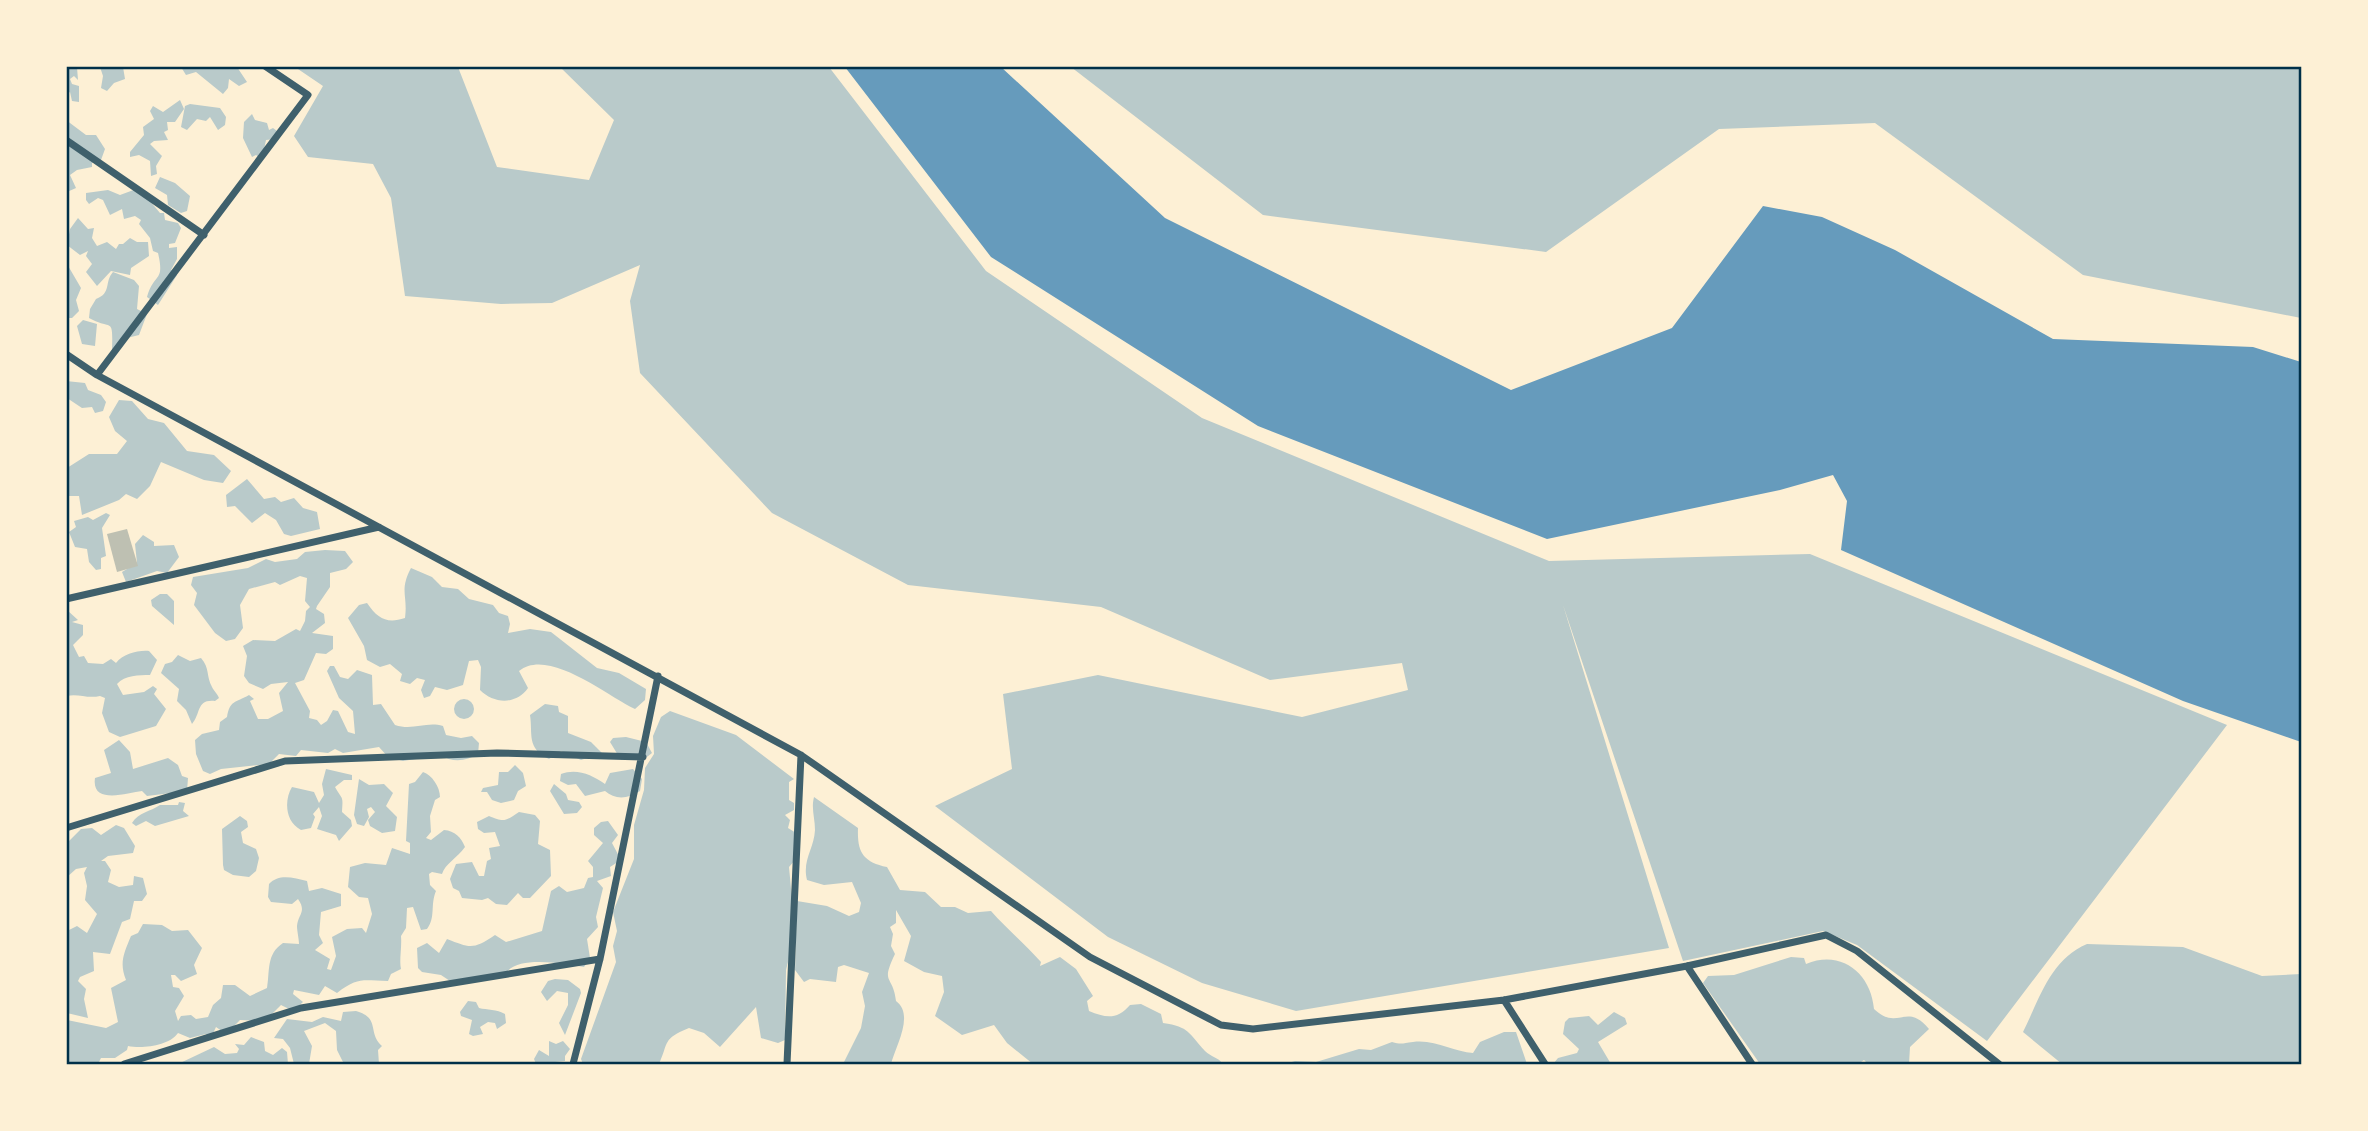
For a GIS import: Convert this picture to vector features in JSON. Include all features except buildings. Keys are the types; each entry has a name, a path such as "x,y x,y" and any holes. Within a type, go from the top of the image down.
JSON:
{"street":[{"path":"97,375 308,95 265,66"},
{"path":"66,140 204,235"},
{"path":"66,354 97,375 801,755 1088,956 1221,1025 1253,1029 1504,1000 1687,966 1826,935 1857,950 1999,1065"},
{"path":"66,599 380,527"},
{"path":"573,1065 600,959 658,676"},
{"path":"66,828 285,761 497,753 643,757"},
{"path":"787,1065 801,755"},
{"path":"124,1065 301,1008 600,959"},
{"path":"1687,966 1752,1065"},
{"path":"1504,1000 1545,1065"},
{"path":"155,1056 159,1065"}],"shaded area":[{"path":"67,66 77,67 78,80 74,76 70,79 72,84 79,86 79,102 72,101 70,92 67,94"},
{"path":"100,67 123,67 125,79 114,83 107,91 101,88 103,76"},
{"path":"181,67 237,67 247,82 239,86 229,79 228,88 223,94 196,72 186,75"},
{"path":"295,67 458,67 497,167 589,180 614,120 560,67 829,67 986,271 1202,418 1549,561 1810,554 2227,725 1987,1041 1857,945 1823,931 1683,961 1563,605 1669,948 1296,1011 1202,983 1108,937 935,806 1012,769 1003,694 1098,675 1302,717 1408,690 1402,663 1270,680 1101,607 908,585 772,513 640,373 630,301 640,265 552,303 501,304 405,296 391,198 373,164 308,157 294,136 323,86"},
{"path":"1071,67 2301,67 2301,318 2083,275 1875,123 1719,129 1546,252 1263,215"},
{"path":"180,100 184,109 175,122 167,122 168,130 164,132 168,140 150,144 162,156 156,166 157,174 151,176 150,161 139,155 130,157 130,152 144,135 143,127 154,119 150,111 153,106 163,112"},
{"path":"190,104 220,108 226,117 225,125 218,130 210,117 206,121 197,119 187,130 181,127 185,106"},
{"path":"252,114 255,120 267,123 269,130 273,128 281,134 275,139 266,140 262,159 256,155 252,157 243,138 244,122"},
{"path":"66,120 86,135 96,135 105,149 101,160 92,163 92,167 77,170 70,175 76,188 67,192"},
{"path":"160,177 175,183 190,196 187,211 181,213 168,205 167,195 155,188"},
{"path":"139,188 160,213 164,213 165,220 178,223 181,228 175,243 169,244 169,248 177,247 177,259 171,270 177,275 158,305 147,297 159,274 160,262 158,253 153,251 150,238 139,224 141,220 135,216 124,219 122,209 110,215 103,200 98,198 89,204 86,200 86,193 108,190 120,195"},
{"path":"78,218 88,229 94,228 92,238 97,246 107,242 116,249 130,238 137,242 148,242 149,256 131,268 130,275 111,271 97,286 86,272 92,264 86,256 88,251 80,255 67,245 70,229"},
{"path":"67,264 81,288 76,300 79,311 72,318 67,318"},
{"path":"113,272 134,280 139,286 137,309 147,314 139,335 127,338 116,354 112,351 110,326 89,318 90,309 96,299 104,294"},
{"path":"83,320 97,324 95,346 82,344 77,326"},
{"path":"66,381 85,383 88,390 101,395 106,402 103,411 95,413 92,407 82,408 67,398"},
{"path":"119,400 132,401 148,419 164,423 187,451 214,455 231,471 223,483 204,480 161,462 150,486 137,499 126,494 119,500 82,515 79,496 67,496 67,468 89,454 117,454 127,441 115,431 109,417"},
{"path":"247,479 264,499 275,497 281,502 294,498 303,508 317,512 320,529 291,536 284,534 276,520 265,513 252,523 235,506 227,507 226,495"},
{"path":"106,513 110,515 102,528 106,556 101,558 101,569 96,570 89,562 87,549 75,547 69,532 76,527 74,521 88,517 93,520"},
{"path":"143,535 154,542 154,546 174,545 179,557 167,573 157,571 126,582 122,572 137,563 135,544"},
{"path":"345,551 353,562 346,569 330,573 330,587 316,609 324,614 325,623 312,633 333,636 333,649 326,654 316,653 304,680 295,683 310,711 309,718 317,720 321,725 327,721 333,710 338,711 348,732 355,734 353,711 339,698 327,671 330,666 334,666 340,677 348,679 357,670 372,675 373,705 381,704 395,725 437,725 443,726 446,735 461,738 472,736 479,743 478,754 460,760 441,755 403,761 388,757 379,747 343,753 335,749 328,753 301,750 296,756 279,754 269,764 221,769 210,774 203,771 196,754 195,740 202,734 219,730 220,722 227,717 234,703 249,695 254,699 250,701 258,719 268,719 283,711 279,693 288,682 271,684 263,689 249,683 244,676 247,656 243,646 253,640 275,641 296,629 300,631 306,611 310,607 305,601 307,578 300,576 280,585 275,582 249,589 240,605 243,628 235,639 226,641 215,633 194,605 197,593 191,585 193,577 248,568 266,559 275,562 297,559 305,552"},
{"path":"411,568 432,577 442,587 458,589 469,599 493,605 499,613 508,616 508,633 530,629 551,632 597,668 619,673 646,689 645,700 635,709 561,669 531,665 519,671 528,688 523,694 511,700 498,700 480,690 481,667 478,660 469,661 463,685 447,690 435,687 430,696 424,698 421,690 425,680 417,678 410,684 400,681 402,674 390,664 380,667 367,660 364,646 348,618 359,605 367,603 383,619 405,618 405,588"},
{"path":"160,594 167,594 174,601 174,625 152,606 151,600"},
{"path":"67,610 78,620 72,622 83,625 83,635 73,645 79,657 84,656 88,663 103,664 111,659 116,663 127,655 145,651 149,651 157,660 150,675 128,677 117,684 123,695 144,692 153,686 157,689 154,694 166,709 156,726 120,737 109,732 102,713 105,698 67,696"},
{"path":"178,655 190,661 201,658 219,698 205,702 192,724 186,710 177,701 179,689 161,673 165,664 172,662"},
{"path":"464,699 471,702 474,709 471,716 464,719 457,716 454,709 457,702"},
{"path":"545,704 558,706 559,712 568,716 568,733 591,742 602,753 581,760 561,751 549,759 542,755 532,740 530,715"},
{"path":"670,711 736,735 794,779 789,782 789,800 794,803 794,810 785,815 790,820 788,828 796,833 795,860 789,867 792,899 790,954 786,970 785,1040 778,1043 761,1038 756,1007 720,1047 704,1033 689,1028 670,1038 659,1064 583,1064 581,1059 616,962 613,946 617,931 613,912 634,859 634,825 644,790 645,768 654,754 653,736 661,717"},
{"path":"626,737 646,742 652,753 643,760 621,760 610,742 613,738"},
{"path":"119,740 130,752 133,769 168,758 178,765 182,776 188,778 187,791 147,796 142,791 119,795 104,795 99,792 95,786 95,778 111,773 104,750"},
{"path":"515,765 523,773 526,786 518,791 514,800 501,803 492,800 487,792 481,792 483,788 498,785 499,772 508,772"},
{"path":"326,769 352,775 352,780 344,780 335,787 342,798 342,812 351,820 352,826 339,841 336,835 317,829 322,816 319,807 313,814 315,817 311,828 301,830 289,816 287,804 292,787 314,792 319,803 324,795 322,784"},
{"path":"633,769 642,779 640,791 626,797 613,796 605,791 585,796 576,784 568,785 560,781 561,774 579,772 605,784 610,773"},
{"path":"423,772 435,782 440,797 435,800 430,816 431,832 426,838 431,840 444,830 457,835 465,847 442,874 429,874 430,885 436,891 427,929 421,930 413,907 407,908 406,928 401,936 401,969 391,974 388,981 356,982 337,993 325,986 319,995 294,990 293,994 303,1002 293,1011 281,1005 265,1021 240,1020 226,1034 216,1027 210,1040 206,1034 190,1038 178,1033 168,1041 155,1045 128,1046 127,1050 115,1058 101,1058 98,1064 67,1064 67,1020 106,1028 118,1022 111,988 126,980 123,968 124,953 131,936 138,933 143,924 162,925 172,931 188,930 202,948 194,965 197,974 181,981 171,975 173,987 179,988 184,996 175,1011 178,1021 181,1016 191,1015 196,1019 208,1017 213,1005 221,998 223,985 235,985 250,996 267,988 274,952 283,943 299,944 297,926 302,910 301,903 298,899 292,904 271,902 268,897 269,884 277,878 307,881 309,891 322,888 341,894 341,906 321,912 319,935 323,943 315,950 330,959 327,969 331,970 336,956 332,937 347,929 362,928 366,933 372,914 368,898 359,897 348,887 350,867 365,863 386,865 392,848 410,854 410,843 406,841 409,784 415,782"},
{"path":"359,779 369,785 384,784 393,793 386,806 397,817 395,831 382,833 370,826 368,820 375,812 371,807 367,809 369,817 364,826 357,824 354,815"},
{"path":"554,784 566,794 568,800 579,802 582,807 577,813 564,814 550,791"},
{"path":"814,797 858,828 863,855 872,862 887,867 900,890 925,892 941,907 955,907 968,913 991,911 1041,962 1040,966 1060,957 1076,969 1093,996 1087,1001 1089,1011 1111,1016 1130,1005 1141,1004 1161,1014 1163,1023 1188,1032 1205,1051 1223,1064 1033,1064 1007,1043 994,1025 962,1035 935,1016 944,992 942,976 924,972 904,961 911,936 896,910 896,923 890,927 893,934 891,946 895,954 888,975 896,1001 904,1014 904,1023 891,1064 843,1064 861,1028 865,1006 862,992 869,973 844,965 838,967 836,982 810,979 804,982 795,970 797,901 827,906 849,916 859,912 861,903 852,882 824,885 807,880 806,866 815,830"},
{"path":"179,802 185,803 183,811 189,816 155,826 146,821 136,826 132,823 141,814 160,805 178,805"},
{"path":"519,812 535,815 540,821 538,844 550,850 551,876 530,898 523,898 518,893 507,905 496,904 488,898 462,898 459,891 453,888 450,879 456,864 472,862 479,876 484,876 487,861 491,859 489,848 500,846 495,832 484,833 478,829 477,822 489,816 504,820"},
{"path":"240,816 247,821 248,827 241,832 243,843 256,849 259,858 256,871 249,877 233,875 224,870 223,865 222,829"},
{"path":"608,821 618,835 612,843 621,860 610,867 611,876 597,881 603,888 596,917 598,927 587,939 590,958 584,967 531,962 512,967 506,973 450,981 441,975 422,972 418,968 417,948 427,943 439,953 447,939 471,946 495,935 506,942 542,931 551,891 559,886 567,892 584,888 588,878 593,877 593,867 588,861 603,843 594,835 594,828 601,822"},
{"path":"116,825 124,828 135,846 133,853 108,856 101,861 105,861 111,870 108,882 119,887 133,885 134,876 143,878 147,894 142,901 134,901 130,919 122,922 110,954 93,952 94,971 80,977 78,981 86,989 84,999 88,1018 67,1013 67,931 77,926 87,933 97,914 85,900 87,886 84,873 87,867 76,869 67,877 67,843 81,829 92,828 101,835"},
{"path":"2087,944 2183,947 2262,976 2301,974 2301,1064 2062,1064 2023,1032 2055,970 2074,951"},
{"path":"1791,957 1804,958 1806,964 1819,960 1842,962 1860,975 1872,996 1874,1009 1882,1015 1889,1018 1908,1016 1921,1021 1929,1029 1910,1047 1909,1064 1868,1064 1864,1060 1858,1064 1760,1064 1703,983 1708,976 1734,975"},
{"path":"568,980 580,989 581,993 565,1035 559,1023 568,1005 568,993 557,991 547,1001 541,992 548,981"},
{"path":"468,1001 476,1002 479,1008 505,1014 506,1023 497,1029 495,1023 488,1022 480,1027 483,1034 469,1034 472,1020 461,1016 460,1012"},
{"path":"356,1011 364,1014 371,1022 375,1036 382,1046 378,1050 379,1064 344,1064 337,1050 336,1031 325,1023 304,1031 312,1046 309,1064 294,1064 290,1048 283,1039 274,1038 287,1019 312,1022 323,1017 341,1021 343,1012"},
{"path":"1614,1012 1625,1018 1627,1024 1598,1042 1611,1064 1553,1064 1558,1058 1577,1053 1579,1049 1563,1034 1565,1022 1569,1018 1589,1016 1598,1025"},
{"path":"1504,1032 1516,1032 1527,1064 1285,1064 1295,1061 1316,1062 1359,1049 1371,1050 1392,1042 1429,1042 1473,1053 1480,1042"},
{"path":"251,1037 264,1042 265,1051 273,1055 282,1048 287,1052 288,1064 178,1064 214,1047 225,1054 237,1053 239,1049 235,1044 244,1045"},
{"path":"549,1041 556,1044 563,1041 570,1049 565,1061 536,1064 534,1059 539,1050 549,1056"}],"water":[{"path":"845,67 1001,67 1165,218 1511,390 1672,328 1763,206 1822,217 1895,250 2053,339 2253,347 2301,362 2301,742 2183,701 1841,550 1847,501 1833,475 1780,490 1547,539 1258,426 991,257"}]}
